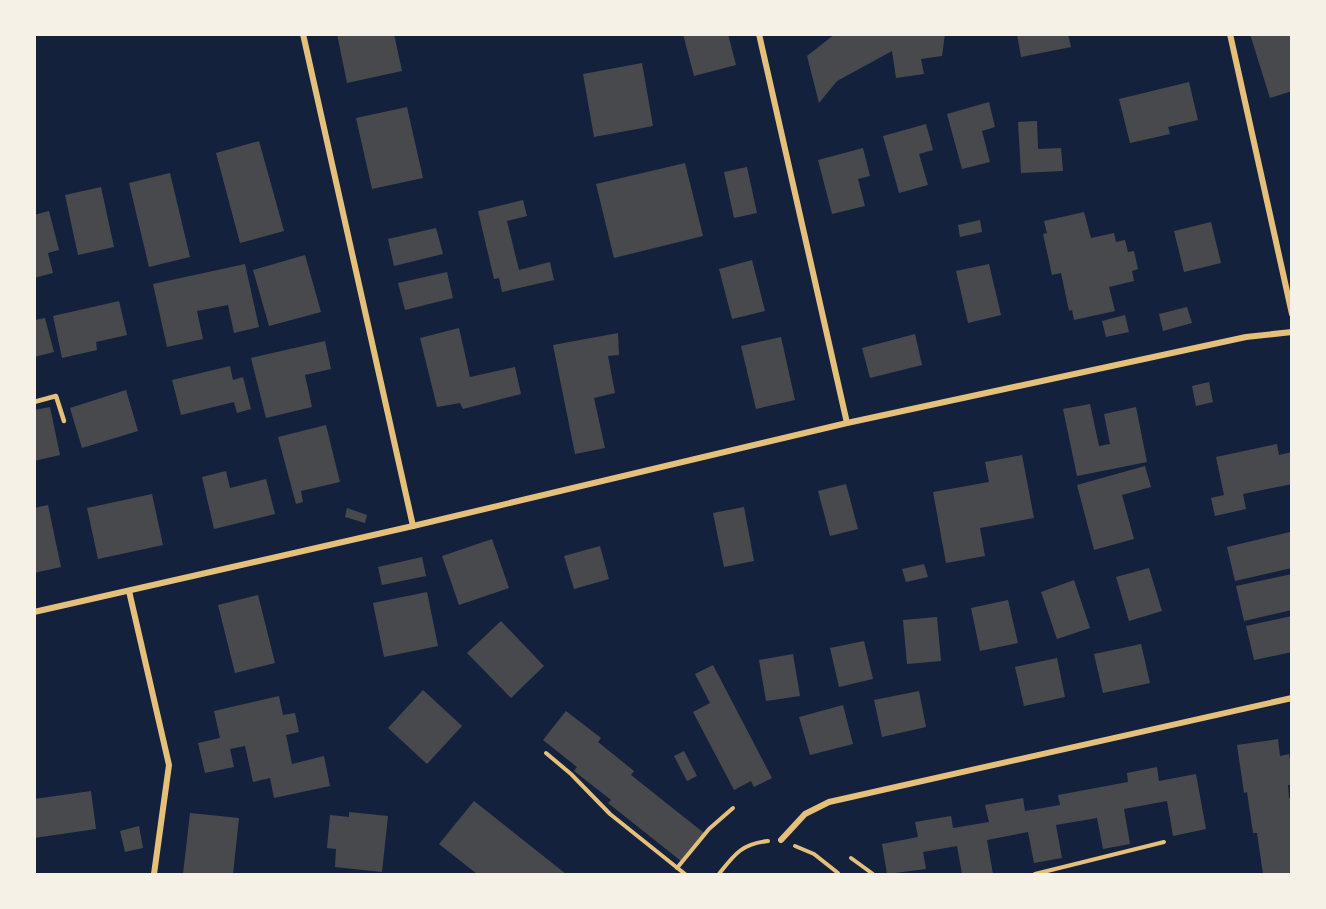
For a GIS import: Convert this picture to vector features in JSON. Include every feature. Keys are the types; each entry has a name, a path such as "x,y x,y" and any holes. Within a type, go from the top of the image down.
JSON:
{"street":[{"path":"303,34 414,526"},
{"path":"759,34 848,423"},
{"path":"1230,34 1292,314"},
{"path":"34,612 414,526 848,423 1246,337 1292,332"},
{"path":"129,591 169,765 154,874"},
{"path":"781,840 805,814 829,802 1292,698"}],"lane":[{"path":"34,402 56,396 64,421"}],"path":[{"path":"546,753 571,774 610,814 686,874"},
{"path":"677,868 709,829 733,808"},
{"path":"719,874 738,851 753,843 781,840 814,854 838,873"},
{"path":"1035,874 1164,842"},
{"path":"851,858 873,874"}],"building":[{"path":"337,34 394,34 402,71 347,83"},
{"path":"683,34 728,34 736,65 694,76"},
{"path":"835,34 945,34 942,56 921,59 924,74 896,78 892,51 837,81 819,103 807,56"},
{"path":"1017,34 1068,34 1071,47 1021,57"},
{"path":"1250,34 1292,34 1292,91 1270,98"},
{"path":"642,63 653,126 594,137 583,74"},
{"path":"1189,82 1198,120 1168,127 1170,134 1130,143 1119,99"},
{"path":"989,102 995,127 982,131 990,162 962,169 947,114"},
{"path":"407,107 423,178 372,189 356,118"},
{"path":"1037,121 1038,149 1061,148 1063,171 1021,173 1018,122"},
{"path":"926,124 933,150 919,154 928,185 899,193 883,136"},
{"path":"259,141 284,231 240,243 216,153"},
{"path":"863,148 870,176 858,179 865,206 832,214 818,160"},
{"path":"685,163 703,236 614,258 596,184"},
{"path":"747,167 757,213 734,218 724,172"},
{"path":"170,173 190,257 149,267 129,183"},
{"path":"101,187 114,247 78,255 65,195"},
{"path":"523,200 527,216 507,221 519,270 550,262 554,280 502,292 499,278 494,279 478,211"},
{"path":"49,211 59,250 48,253 53,273 34,278 34,215"},
{"path":"1084,212 1091,238 1114,233 1116,242 1125,240 1128,252 1134,251 1138,269 1132,271 1134,281 1109,287 1115,311 1074,320 1072,310 1069,311 1061,273 1052,275 1043,234 1047,233 1044,221"},
{"path":"980,220 982,232 960,237 958,225"},
{"path":"1211,222 1221,263 1184,272 1174,231"},
{"path":"436,228 443,254 394,266 388,239"},
{"path":"305,255 321,312 269,326 253,270"},
{"path":"752,260 765,311 732,319 719,269"},
{"path":"245,264 259,327 234,333 228,305 197,311 203,339 167,347 153,284"},
{"path":"989,264 1001,315 968,323 956,271"},
{"path":"447,272 453,298 405,310 398,283"},
{"path":"119,301 127,335 96,342 97,350 62,358 53,316"},
{"path":"1187,307 1192,323 1163,331 1159,314"},
{"path":"1125,315 1129,332 1106,337 1102,321"},
{"path":"45,318 54,352 34,357 34,320"},
{"path":"459,328 470,377 515,367 521,394 463,409 460,403 437,407 420,338"},
{"path":"618,333 619,355 608,356 615,393 594,398 605,448 575,454 553,345"},
{"path":"915,334 922,365 870,378 862,348"},
{"path":"781,337 795,400 756,409 741,346"},
{"path":"325,341 331,369 305,375 312,407 266,418 251,358"},
{"path":"230,366 233,380 243,377 251,409 237,413 234,402 181,415 172,380"},
{"path":"1209,382 1213,402 1196,406 1192,386"},
{"path":"126,390 138,431 82,448 70,408"},
{"path":"1090,404 1099,446 1110,444 1104,414 1136,407 1147,462 1077,476 1063,409"},
{"path":"50,407 60,455 34,461 34,410"},
{"path":"326,425 340,482 301,491 303,502 296,504 278,437"},
{"path":"1277,444 1279,455 1292,452 1292,484 1243,494 1246,509 1215,516 1211,498 1224,495 1216,457"},
{"path":"1022,455 1034,518 980,528 985,556 946,563 933,492 989,482 985,462"},
{"path":"1145,466 1151,487 1122,495 1134,539 1094,550 1077,485"},
{"path":"226,471 230,488 266,479 275,514 214,529 202,477"},
{"path":"846,484 858,529 830,536 818,491"},
{"path":"152,494 163,545 98,559 87,508"},
{"path":"48,505 61,567 34,573 34,508"},
{"path":"744,507 754,561 724,567 713,513"},
{"path":"347,508 367,515 365,523 345,517"},
{"path":"1290,532 1292,568 1235,581 1227,547"},
{"path":"492,539 509,588 459,605 442,556"},
{"path":"600,546 609,579 574,589 564,556"},
{"path":"422,557 426,576 382,585 378,567"},
{"path":"924,564 928,577 906,582 902,569"},
{"path":"1149,568 1162,611 1129,621 1116,577"},
{"path":"1292,574 1292,610 1244,621 1236,586"},
{"path":"1074,580 1090,628 1057,639 1041,592"},
{"path":"427,592 438,646 384,657 373,603"},
{"path":"258,595 275,663 235,673 218,605"},
{"path":"1008,600 1018,643 980,651 971,608"},
{"path":"1292,616 1292,652 1254,660 1246,626"},
{"path":"937,617 941,661 907,664 903,620"},
{"path":"501,621 544,666 511,698 467,653"},
{"path":"864,641 873,679 839,687 830,648"},
{"path":"1141,644 1150,683 1103,693 1094,654"},
{"path":"793,654 800,696 766,701 759,660"},
{"path":"1057,658 1065,697 1024,706 1015,667"},
{"path":"713,665 772,778 754,787 751,781 734,790 693,712 710,703 695,674"},
{"path":"423,690 462,726 427,764 388,728"},
{"path":"919,691 926,727 882,737 874,700"},
{"path":"279,696 283,715 295,713 299,732 286,735 292,764 324,756 330,786 274,798 270,778 253,782 245,746 230,749 234,767 205,773 198,743 220,738 214,711"},
{"path":"843,705 853,744 810,755 799,717"},
{"path":"566,711 601,738 598,742 634,771 631,775 704,833 681,861 608,803 611,800 574,771 577,767 543,740"},
{"path":"1278,739 1280,756 1289,754 1292,770 1292,785 1288,785 1289,798 1292,798 1292,874 1263,874 1257,833 1253,833 1247,792 1244,793 1237,745"},
{"path":"684,751 697,776 687,781 674,756"},
{"path":"1157,767 1159,781 1196,774 1206,829 1173,836 1167,801 1124,809 1130,844 1103,849 1097,818 1056,825 1062,858 1034,863 1028,832 987,840 993,874 962,874 957,846 923,852 926,869 887,874 882,844 918,837 915,822 951,816 953,828 989,822 985,805 1023,798 1025,811 1060,805 1058,795 1128,782 1127,773"},
{"path":"91,791 96,829 34,838 34,799"},
{"path":"474,801 566,874 477,874 439,844"},
{"path":"349,812 388,816 382,872 335,867 336,849 327,848 330,815 349,817"},
{"path":"190,813 239,818 233,874 183,874"},
{"path":"139,826 143,848 125,852 120,831"}]}
